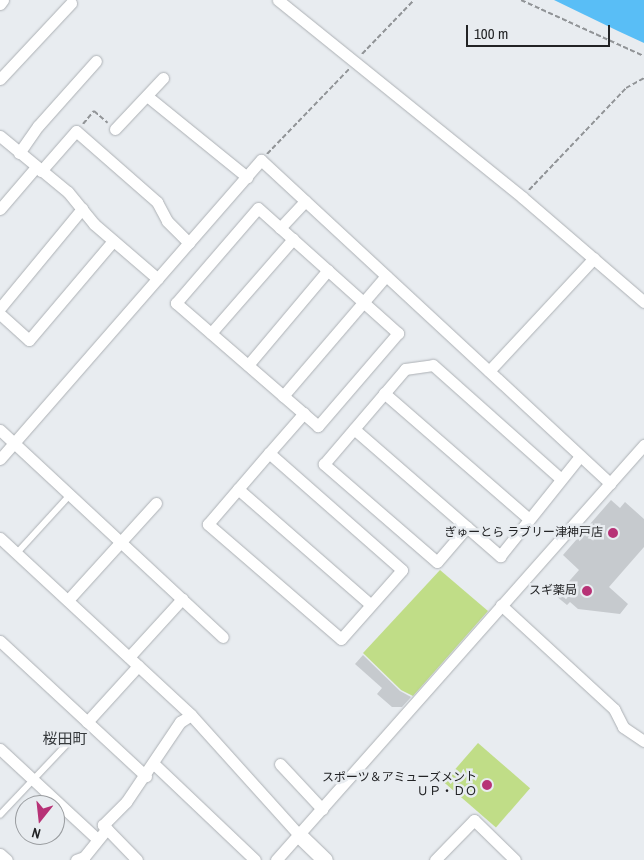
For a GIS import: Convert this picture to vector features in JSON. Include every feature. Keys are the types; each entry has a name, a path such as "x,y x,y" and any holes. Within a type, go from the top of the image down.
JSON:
{"street":[{"path":"0,4 3,0"},
{"path":"278,0 522,197 644,302"},
{"path":"0,79 71,3"},
{"path":"18,153 38,126 96,61"},
{"path":"115,129 164,78"},
{"path":"147,96 247,177"},
{"path":"0,209 76,131 157,202 167,222 189,243"},
{"path":"0,136 18,153 68,192 113,241 158,279"},
{"path":"0,459 261,160 610,483"},
{"path":"280,228 305,201"},
{"path":"258,208 293,239 398,333 318,426 176,303 258,208"},
{"path":"0,308 82,209"},
{"path":"211,333 293,239"},
{"path":"0,314 29,340 113,241"},
{"path":"489,371 594,258"},
{"path":"248,365 328,270"},
{"path":"283,396 386,276"},
{"path":"467,527 438,562 324,464 405,369 433,365 561,479"},
{"path":"384,393 529,519"},
{"path":"269,453 402,570 341,639 208,524 269,453 304,413"},
{"path":"354,429 500,556 580,456"},
{"path":"0,430 223,637"},
{"path":"276,860 644,445"},
{"path":"238,489 371,605"},
{"path":"68,600 156,503"},
{"path":"0,538 191,715 325,860"},
{"path":"129,657 182,598"},
{"path":"501,605 614,709 623,726 644,741"},
{"path":"0,641 146,776"},
{"path":"87,722 138,666"},
{"path":"137,860 103,825 126,802 146,776 180,722 191,715"},
{"path":"0,750 96,838"},
{"path":"154,764 255,860"},
{"path":"280,764 322,809"},
{"path":"435,860 474,820 515,860"},
{"path":"83,859 96,838 107,829"},
{"path":"0,854 7,860"}],"lane":[{"path":"17,553 70,494"},
{"path":"0,816 71,740"}],"path":[{"path":"261,160 414,0"},
{"path":"521,0 644,56"},
{"path":"522,197 626,88 644,78"},
{"path":"76,131 94,111 115,129"}],"green space":[{"path":"440,570 488,611 413,696 401,690 363,653"},
{"name":"スポーツ＆アミューズメント ＵＰ・ＤＯ","path":"478,743 530,788 496,828 444,782"}],"water":[{"path":"554,0 644,0 644,43 618,31"}],"building":[{"name":"ぎゅーとら ラブリー津神戸店","path":"611,500 620,508 625,502 644,519 644,547 609,587 628,604 620,614 578,609 570,602 567,605 556,596 579,570 563,555"},
{"path":"363,655 400,691 411,697 402,707 392,707 377,694 382,688 355,664"}],"place":[{"name":"ぎゅーとら ラブリー津神戸店","path":"613,533"},
{"name":"スギ薬局","path":"587,591"},
{"name":"スポーツ＆アミューズメント ＵＰ・ＤＯ","path":"487,785"}],"district":[{"name":"桜田町","path":"65,739"}]}
